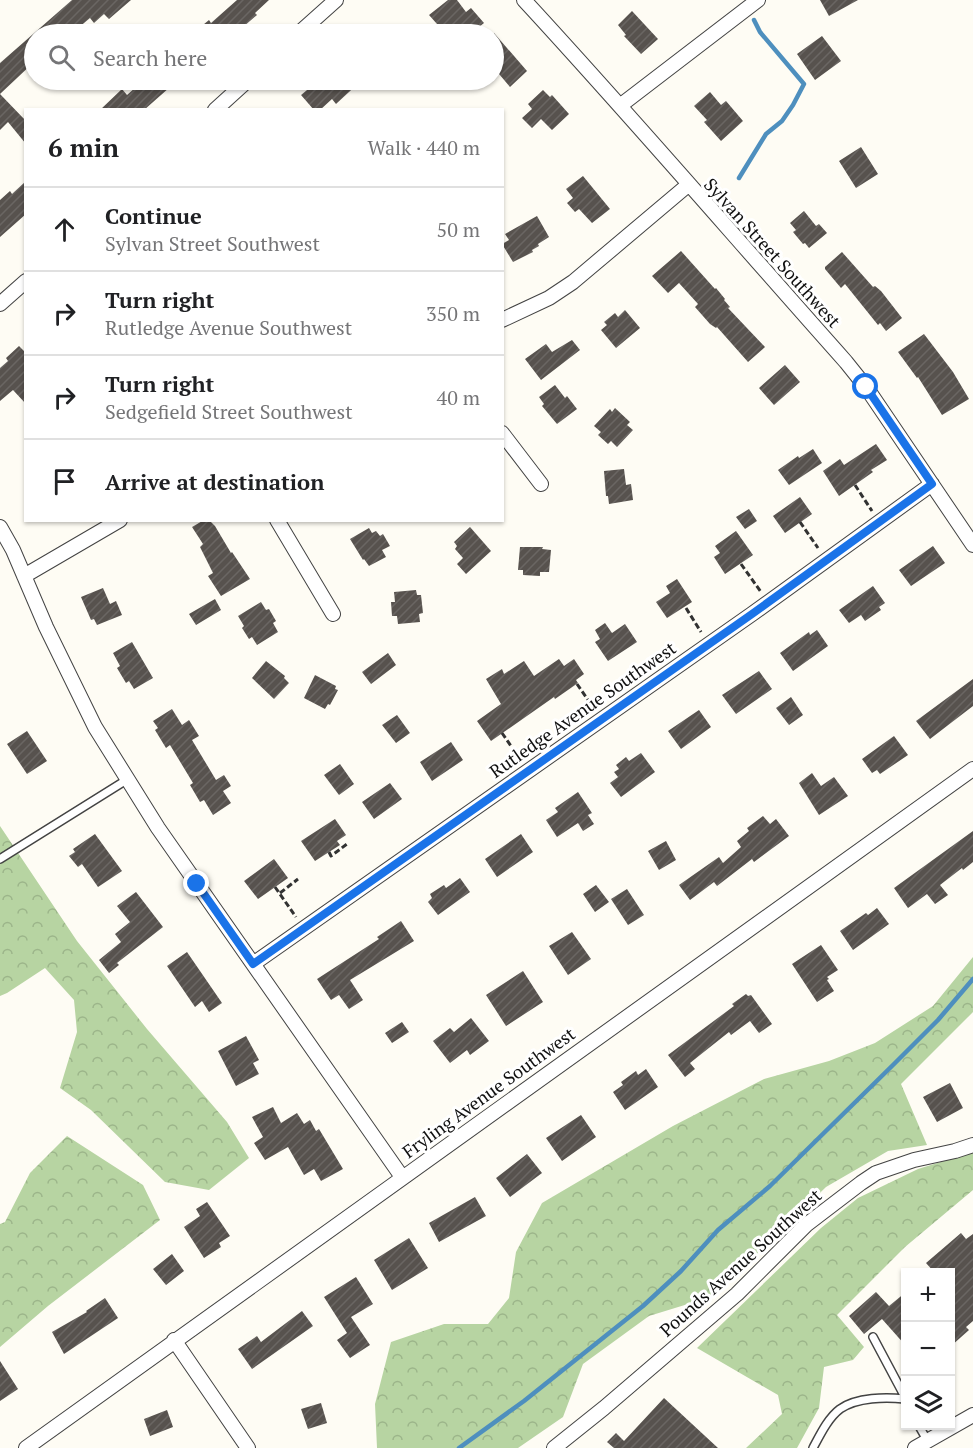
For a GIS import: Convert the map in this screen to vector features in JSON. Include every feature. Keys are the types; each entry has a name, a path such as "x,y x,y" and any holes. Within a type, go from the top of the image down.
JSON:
{"street":[{"path":"309,24 336,0"},
{"name":"Sylvan Street Southwest","path":"524,0 621,105 688,185 853,371 973,545"},
{"path":"621,105 758,0"},
{"path":"217,108 237,90"},
{"path":"504,319 549,298 573,282 688,185"},
{"path":"0,304 24,283"},
{"path":"504,436 541,484"},
{"name":"Rutledge Avenue Southwest","path":"253,964 932,484"},
{"path":"24,576 117,522"},
{"path":"277,522 333,614"},
{"path":"0,527 13,550 46,627 95,727 158,828 402,1177"},
{"name":"Fryling Avenue Southwest","path":"26,1448 973,769"},
{"name":"Pounds Avenue Southwest","path":"554,1448 737,1294 806,1225 861,1183 876,1173 905,1163 973,1145"},
{"path":"174,1340 249,1448"},
{"path":"921,1444 973,1415"}],"lane":[{"path":"0,859 128,779"},
{"path":"873,1337 901,1391"},
{"path":"813,1448 822,1431 840,1409 861,1401 901,1399"}],"path":[{"path":"855,485 879,522"},
{"path":"800,522 826,560"},
{"path":"741,564 768,602"},
{"path":"686,608 708,644"},
{"path":"577,684 601,719"},
{"path":"502,733 528,771"},
{"path":"328,852 331,856 347,844"},
{"path":"279,893 298,879"},
{"path":"275,887 304,928"}],"green space":[{"path":"0,826 77,941 147,1029 227,1122 249,1158 209,1190 165,1182 91,1110 60,1088 77,1032 74,1000 45,968 0,996"},
{"path":"973,957 973,1012 901,1084 927,1145 888,1151 826,1187 714,1296 649,1316 583,1364 563,1417 518,1448 377,1448 375,1404 391,1342 444,1324 488,1324 509,1298 516,1252 542,1203 673,1126 764,1079 829,1061 875,1043 933,1006"},
{"path":"67,1136 143,1185 160,1220 48,1306 0,1347 0,1224 5,1222 30,1173"},
{"path":"973,1152 973,1190 905,1247 837,1315 864,1347 853,1360 824,1367 819,1408 797,1448 746,1448 782,1414 778,1395 697,1348 821,1228 858,1198 918,1169"}],"building":[{"path":"72,0 131,0 109,19 104,14 94,23 90,18 83,24 45,24"},
{"path":"237,0 269,0 247,24 204,24 209,20 211,23"},
{"path":"448,0 457,0 466,12 471,8 484,23 437,24 429,15"},
{"path":"820,0 858,0 829,16"},
{"path":"632,11 658,39 641,54 624,36 626,35 618,25"},
{"path":"822,36 841,61 815,80 797,54"},
{"path":"24,42 24,71 0,94 0,63"},
{"path":"504,45 527,71 510,87 504,80"},
{"path":"121,90 127,95 133,90 167,90 146,108 102,108"},
{"path":"307,90 351,90 336,104 332,99 322,108 312,108 301,95"},
{"path":"543,90 550,97 552,95 569,114 552,130 541,119 532,128 522,118 532,109 528,104"},
{"path":"710,92 721,105 726,101 743,121 721,141 704,122 707,120 694,106"},
{"path":"0,94 24,119 24,142 8,122 0,130"},
{"path":"861,147 878,174 856,188 839,161"},
{"path":"583,176 610,209 592,223 579,209 575,212 567,203 573,198 566,189"},
{"path":"24,183 24,216 0,237 0,200 10,191 12,194"},
{"path":"804,211 816,226 819,224 827,233 809,248 793,232 796,230 790,223"},
{"path":"537,216 549,237 538,244 539,246 532,250 533,252 513,262 504,247 504,243 509,240 505,234"},
{"path":"681,251 716,288 730,307 728,308 765,347 748,362 717,327 710,324 695,307 698,304 679,283 668,293 652,276"},
{"path":"842,252 873,287 881,291 902,318 886,331 880,323 878,325 845,284 841,288 825,269"},
{"path":"625,310 640,328 616,348 601,330 607,325 604,322 615,313 618,317"},
{"path":"924,334 953,372 969,399 942,415 918,377 898,352"},
{"path":"572,340 580,350 541,380 525,359 546,344 552,352"},
{"path":"19,346 24,351 24,402 13,390 0,401 0,368 8,361 6,358"},
{"path":"785,365 800,382 774,405 759,388"},
{"path":"555,385 577,409 557,424 542,406 544,404 539,397"},
{"path":"615,408 630,422 627,425 633,430 617,447 611,441 608,444 598,435 601,432 594,426 610,409 612,412"},
{"path":"876,444 887,460 839,496 823,471 840,459 844,465"},
{"path":"813,449 822,463 789,485 778,470"},
{"path":"624,469 626,485 631,484 633,500 609,504 604,471"},
{"path":"800,497 812,514 785,533 773,516"},
{"path":"749,509 757,521 745,529 736,517"},
{"path":"201,522 211,522 250,579 221,596 208,576 213,573 200,547 203,544 192,527"},
{"path":"470,527 491,551 466,574 457,564 463,558 455,549 457,546 454,542"},
{"path":"369,528 372,533 376,531 380,536 383,534 390,546 382,550 386,557 369,566 350,539"},
{"path":"736,531 753,555 725,574 714,557 720,553 715,546"},
{"path":"933,546 945,563 911,586 899,570"},
{"path":"520,547 543,547 542,549 551,550 549,572 540,572 540,576 523,575 523,570 518,570"},
{"path":"677,579 692,602 667,618 656,602 670,593 666,586"},
{"path":"873,586 885,603 879,607 881,610 865,621 861,615 849,623 839,610"},
{"path":"103,588 110,604 116,601 122,615 97,625 94,619 91,620 81,597"},
{"path":"416,590 417,595 421,595 423,613 419,614 420,622 398,624 397,616 392,616 391,602 395,602 394,592"},
{"path":"215,599 221,610 196,625 189,614"},
{"path":"261,602 266,610 269,609 276,621 273,623 278,632 257,645 252,637 249,639 238,616"},
{"path":"605,623 612,633 625,624 637,642 608,661 595,642 600,639 595,630"},
{"path":"817,630 828,646 793,671 780,653 809,632 810,635"},
{"path":"132,642 153,678 134,689 129,681 126,683 117,668 120,666 113,653"},
{"path":"388,653 396,665 371,684 362,672"},
{"path":"559,659 564,666 574,659 584,674 576,680 578,683 491,741 477,721 501,704 486,679 502,669 504,674 524,661 534,676"},
{"path":"266,661 285,676 284,678 289,683 274,699 252,678"},
{"path":"759,671 772,689 736,714 722,695"},
{"path":"315,675 336,686 335,689 338,690 330,705 328,704 325,709 304,698"},
{"path":"973,679 973,706 930,739 916,721"},
{"path":"791,697 803,715 789,725 776,708"},
{"path":"172,709 182,725 189,720 199,736 192,740 216,780 224,775 231,786 223,791 231,803 213,815 204,800 200,802 190,785 193,783 170,745 166,748 155,730 158,728 153,721"},
{"path":"699,710 711,727 681,749 668,731"},
{"path":"397,715 410,733 396,743 382,725"},
{"path":"27,731 47,761 27,774 7,744"},
{"path":"894,736 908,755 880,774 877,770 872,773 862,759"},
{"path":"451,742 463,760 432,781 420,762"},
{"path":"641,753 655,772 621,797 610,783 618,777 614,772 619,769 616,765 626,757 629,761"},
{"path":"340,764 354,784 339,795 324,775"},
{"path":"812,773 821,786 834,777 848,796 819,815 799,783"},
{"path":"390,783 402,799 374,819 362,802"},
{"path":"578,792 592,813 588,815 594,824 583,831 578,823 557,837 546,820 558,812 555,808"},
{"path":"763,816 770,824 776,819 789,836 754,862 752,859 717,886 714,882 690,900 679,885 719,857 723,863 741,847 737,841 749,831 747,828"},
{"path":"335,819 346,835 337,841 340,845 315,861 301,841"},
{"path":"973,831 973,862 940,885 948,895 935,904 927,894 908,908 894,888"},
{"path":"95,834 122,871 98,887 82,864 78,867 69,856 75,852 73,849"},
{"path":"521,834 533,852 497,877 485,859"},
{"path":"666,841 676,860 659,870 648,851"},
{"path":"274,859 288,878 258,899 244,881"},
{"path":"460,878 470,892 438,915 428,902 432,898 430,894 444,885 446,888"},
{"path":"596,885 609,902 595,912 583,894"},
{"path":"627,889 644,915 628,925 611,899"},
{"path":"136,892 163,927 117,963 119,965 109,973 99,960 121,942 115,934 130,922 117,906"},
{"path":"877,908 889,924 853,950 840,931"},
{"path":"401,921 414,941 350,980 363,1000 349,1009 339,995 331,1000 317,979 379,939 377,937"},
{"path":"572,932 591,959 568,975 549,946"},
{"path":"821,945 838,970 827,977 834,991 817,1002 792,964"},
{"path":"187,952 222,1003 209,1012 202,1001 195,1007 167,966"},
{"path":"523,971 543,1002 506,1026 486,995"},
{"path":"746,994 751,995 772,1024 759,1033 750,1021 731,1035 729,1032 690,1063 695,1069 685,1077 668,1055 734,1006 732,1004"},
{"path":"471,1018 489,1041 470,1055 467,1050 450,1063 433,1041 450,1028 454,1032"},
{"path":"402,1022 409,1032 392,1043 385,1033"},
{"path":"246,1036 259,1060 253,1063 259,1074 236,1086 218,1051"},
{"path":"646,1069 658,1087 625,1110 613,1092 623,1085 621,1082 636,1071 638,1075"},
{"path":"950,1083 963,1108 937,1122 923,1097"},
{"path":"273,1107 281,1123 297,1113 304,1124 310,1120 316,1131 319,1129 343,1169 321,1181 314,1169 304,1175 288,1147 265,1160 254,1143 263,1137 252,1117"},
{"path":"581,1115 596,1137 562,1161 546,1138"},
{"path":"527,1154 542,1173 510,1197 496,1178"},
{"path":"475,1197 486,1216 439,1242 429,1223"},
{"path":"207,1202 230,1236 219,1243 221,1247 204,1258 184,1227 200,1216 196,1209"},
{"path":"961,1233 966,1239 973,1234 973,1321 966,1327 969,1330 955,1342 955,1268 930,1268 926,1263"},
{"path":"409,1238 428,1268 392,1290 374,1260"},
{"path":"172,1254 184,1271 166,1285 153,1269"},
{"path":"356,1277 373,1304 351,1317 370,1345 350,1358 337,1340 347,1333 324,1297"},
{"path":"876,1292 889,1306 901,1296 901,1340 882,1319 864,1334 849,1316"},
{"path":"105,1298 118,1318 64,1354 52,1332 87,1312"},
{"path":"302,1311 313,1326 252,1369 238,1349 257,1336 261,1342"},
{"path":"0,1361 18,1389 0,1401"},
{"path":"664,1398 718,1448 614,1448 607,1442 616,1433 624,1441"},
{"path":"321,1403 327,1423 308,1429 301,1409"},
{"path":"167,1410 173,1427 150,1436 144,1419"}],"waterway":[{"path":"739,178 766,134 782,121 804,84 760,32 754,20"},
{"path":"459,1448 524,1401 643,1306 681,1271 718,1230 770,1186 893,1065 938,1020 973,979"}],"route":[{"path":"197,884 253,964 752,614 932,484 866,387"}]}
